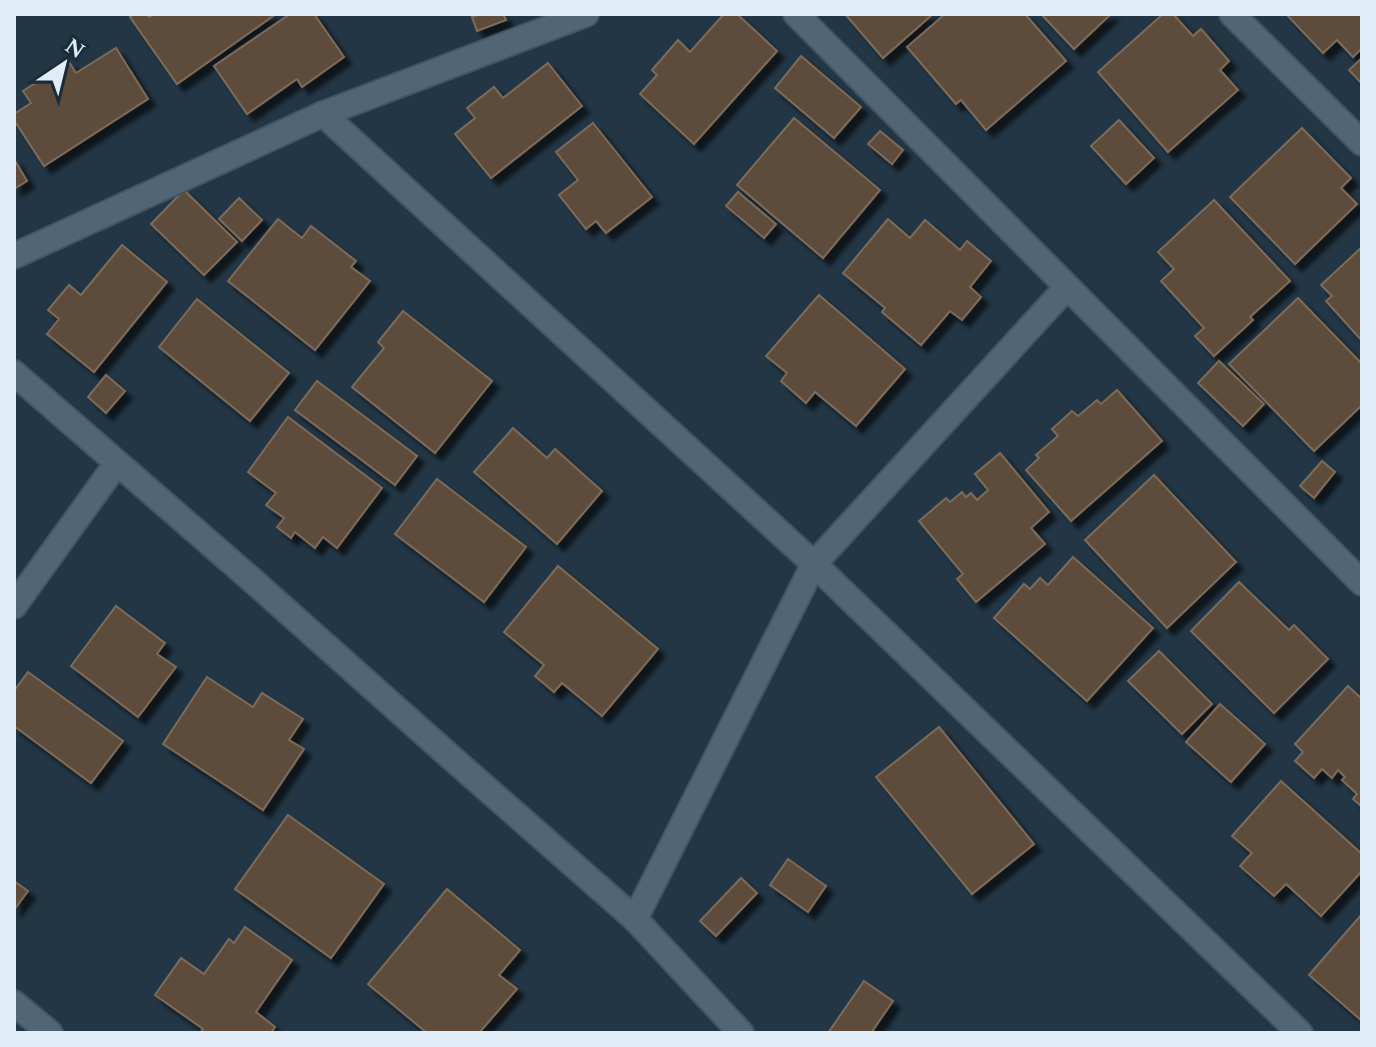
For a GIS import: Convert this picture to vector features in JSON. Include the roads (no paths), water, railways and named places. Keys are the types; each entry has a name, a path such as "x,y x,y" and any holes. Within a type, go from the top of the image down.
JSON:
{"street":[{"path":"14,256 323,114 586,14"},
{"path":"796,14 1362,583"},
{"path":"1232,14 1362,143"},
{"path":"323,114 814,564 1300,1033"},
{"path":"635,919 814,564 1067,287"},
{"path":"14,373 635,919 741,1033"},
{"path":"14,606 117,463"},
{"path":"14,1003 50,1033"}]}
